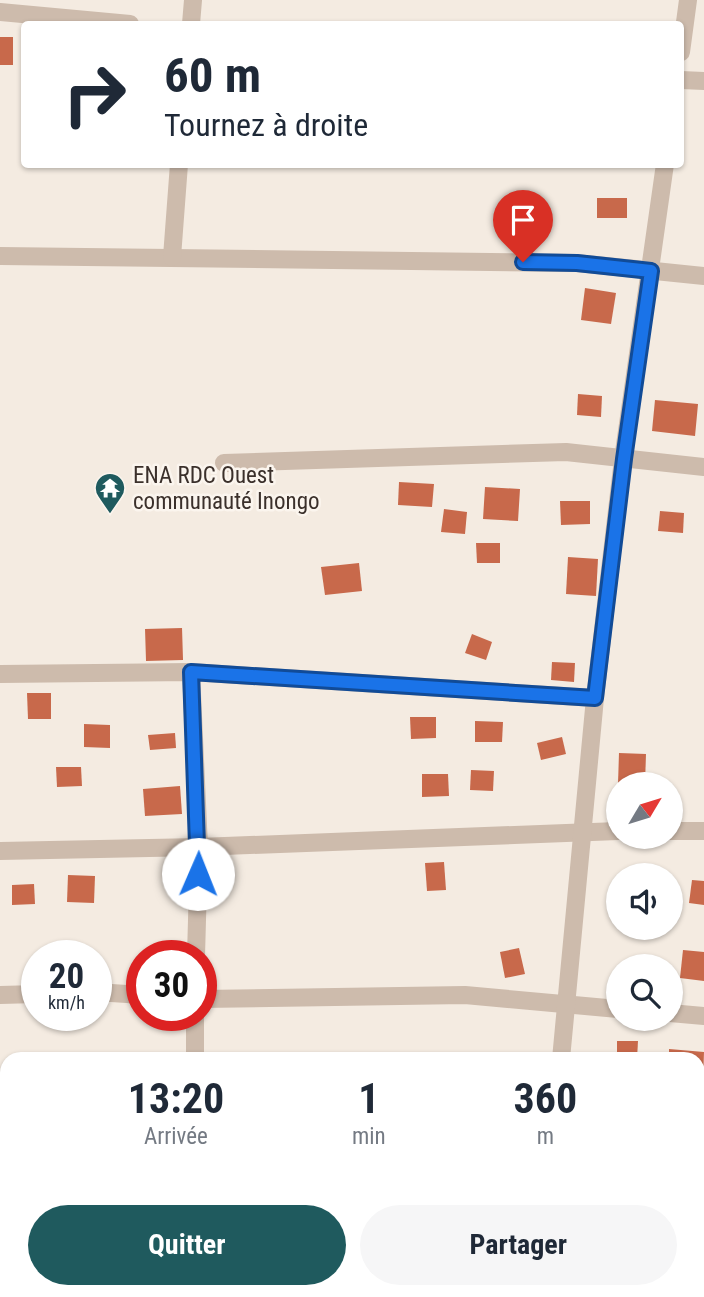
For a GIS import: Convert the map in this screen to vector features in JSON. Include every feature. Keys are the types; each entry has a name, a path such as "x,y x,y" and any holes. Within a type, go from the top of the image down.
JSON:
{"street":[{"path":"191,21 192,0"},
{"path":"684,30 688,0"},
{"path":"0,12 98,21"},
{"path":"684,80 704,81"},
{"path":"172,257 179,168"},
{"path":"562,1052 580,831 595,698 624,459 665,168"},
{"path":"0,256 577,263 704,276"},
{"path":"224,463 566,452 704,467"},
{"path":"0,674 191,672 595,698"},
{"path":"191,672 199,847 196,940"},
{"path":"0,851 199,847 606,831"},
{"path":"683,831 704,831"},
{"path":"0,995 21,994"},
{"path":"217,999 466,995 606,1008"},
{"path":"683,1014 704,1016"},
{"path":"195,1031 195,1052"}],"building":[{"path":"0,37 13,37 13,65 0,65"},
{"path":"597,198 627,198 627,218 597,218"},
{"path":"585,288 616,293 611,324 581,320"},
{"path":"578,394 602,396 601,417 577,415"},
{"path":"655,400 698,404 695,436 652,431"},
{"path":"399,482 434,484 432,507 398,505"},
{"path":"485,487 520,489 518,521 483,519"},
{"path":"560,501 590,501 590,524 561,525"},
{"path":"444,509 467,512 465,534 441,532"},
{"path":"660,511 684,513 683,533 658,531"},
{"path":"476,543 500,543 500,563 477,563"},
{"path":"568,557 598,559 596,596 566,594"},
{"path":"359,563 362,591 325,595 321,567"},
{"path":"182,628 183,660 146,661 145,629"},
{"path":"472,634 492,642 486,660 465,653"},
{"path":"552,662 575,663 574,682 551,680"},
{"path":"27,693 51,693 51,719 28,719"},
{"path":"410,717 436,717 436,738 411,739"},
{"path":"475,721 503,722 502,742 475,742"},
{"path":"84,724 110,725 110,748 84,747"},
{"path":"175,733 176,748 150,750 148,735"},
{"path":"562,737 566,754 541,760 537,743"},
{"path":"619,753 646,754 645,772 618,772"},
{"path":"56,767 81,767 82,786 57,787"},
{"path":"471,770 494,771 493,791 470,790"},
{"path":"422,774 448,774 449,796 422,797"},
{"path":"180,786 182,814 145,816 143,789"},
{"path":"444,862 446,890 427,891 425,863"},
{"path":"68,875 95,876 94,903 67,902"},
{"path":"692,880 704,881 704,905 689,903"},
{"path":"34,884 35,904 12,905 12,885"},
{"path":"519,948 525,974 505,978 500,952"},
{"path":"683,950 704,952 704,981 683,978"},
{"path":"617,1041 638,1041 637,1052 617,1052"},
{"path":"669,1049 704,1052 669,1052"}],"place":[{"name":"ENA RDC Ouest communauté Inongo","path":"110,515"}],"route":[{"path":"198,874 191,672 595,698 624,459 651,271 577,263 523,262"}]}
